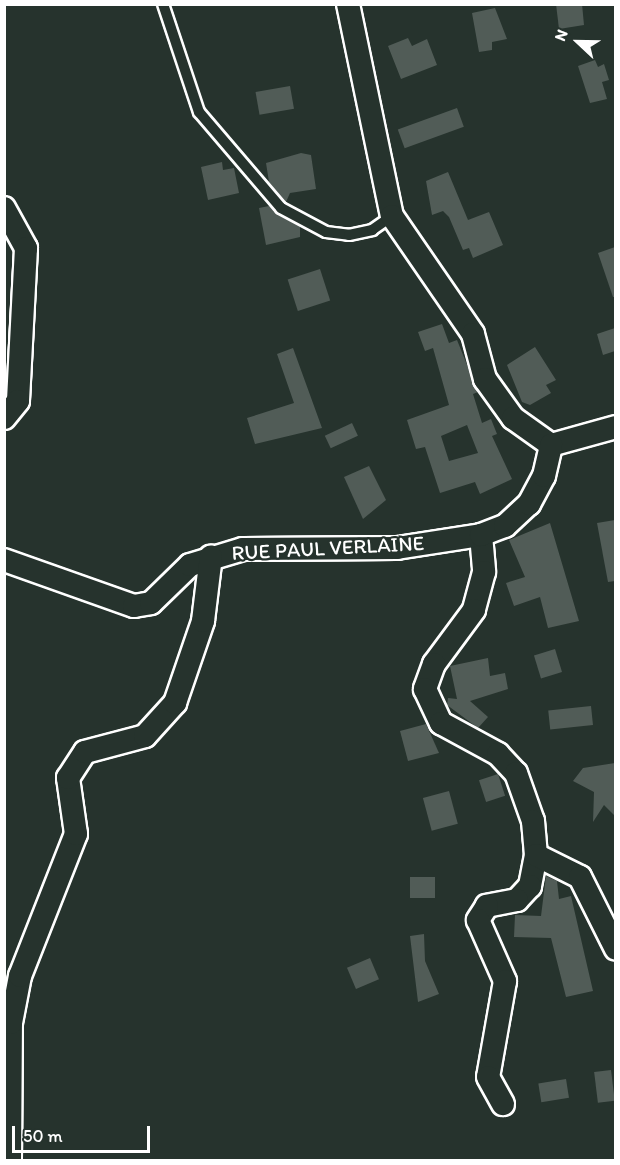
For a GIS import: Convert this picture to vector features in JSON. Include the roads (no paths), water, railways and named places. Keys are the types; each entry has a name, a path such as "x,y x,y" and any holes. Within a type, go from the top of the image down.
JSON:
{"street":[{"path":"348,4 392,216 473,334 485,379 513,418 551,445 615,427"},
{"path":"4,208 26,248 18,401 4,418"},
{"name":"RUE PAUL VERLAINE","path":"4,560 134,606 152,603 173,577 211,556 243,549 397,548 481,535 506,526 528,504 544,476 551,445"},
{"path":"481,535 484,572 474,610 428,676 427,702 441,723 498,754 516,773 527,796 536,855 525,894 508,904 488,906 478,920 505,981 488,1077 503,1104"},
{"path":"10,1161 11,1023 20,976 76,834 68,778 85,752 145,736 175,703 203,621 211,556"},
{"path":"536,855 580,877 615,949"}],"lane":[{"path":"163,4 199,112 281,208 326,232 349,235 372,230 392,216"}]}
